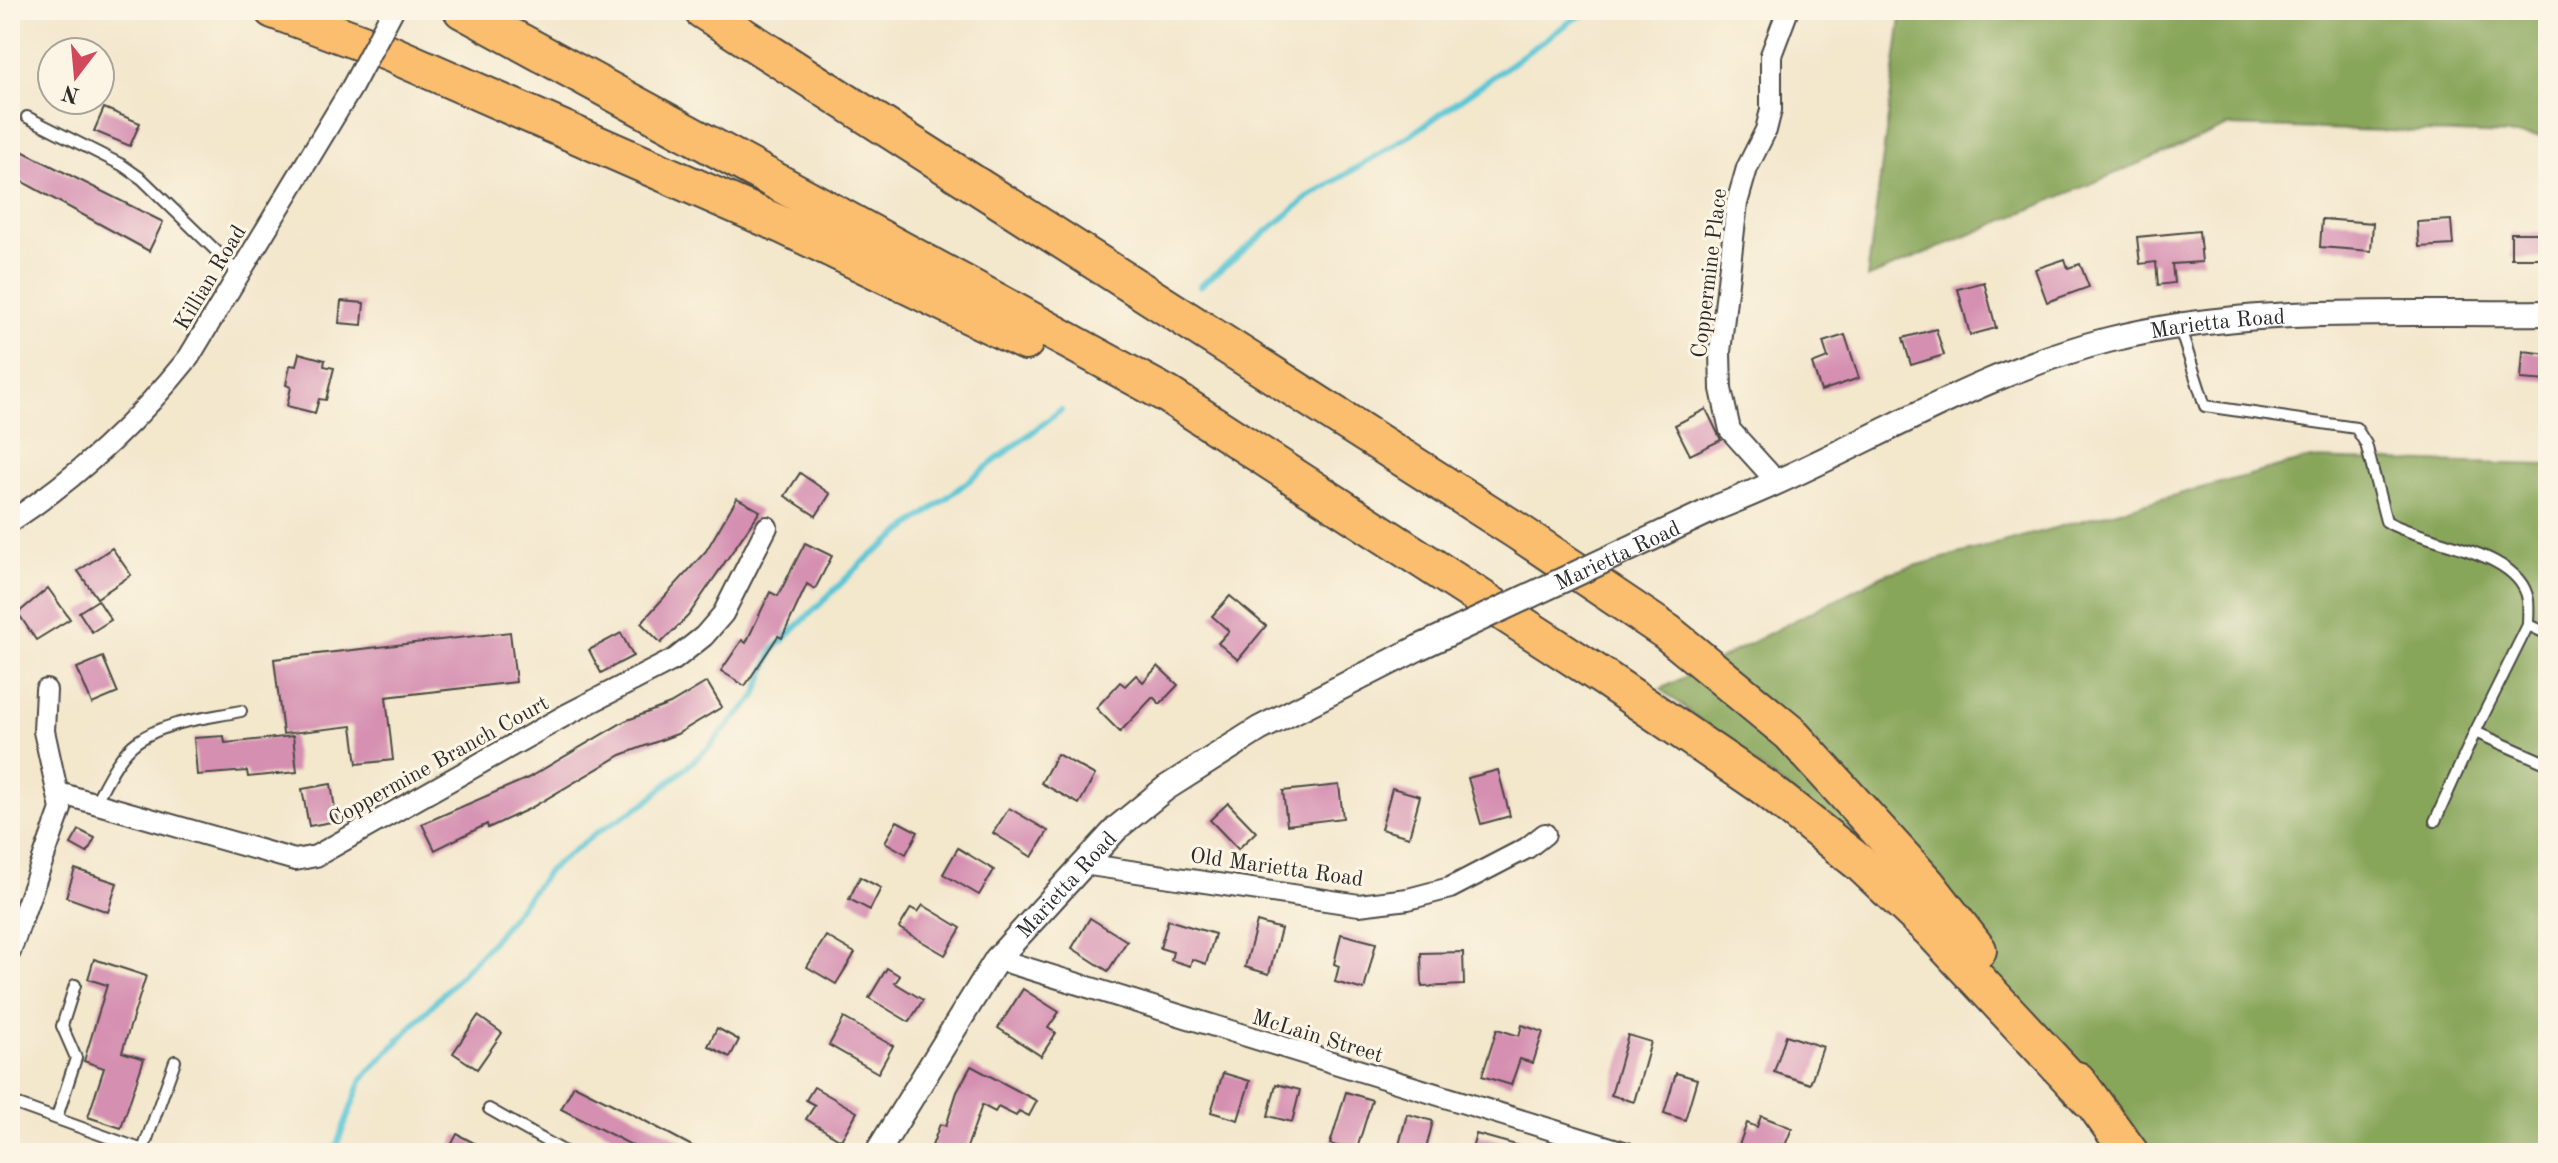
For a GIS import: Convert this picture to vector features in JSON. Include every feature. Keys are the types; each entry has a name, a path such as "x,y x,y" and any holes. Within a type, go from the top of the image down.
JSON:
{"highway":[{"path":"273,10 387,52 920,289 1072,368 1439,572"},
{"path":"462,10 1168,395 1656,712 1821,830 1932,931 2090,1100"},
{"path":"702,10 1517,531 1679,641 1790,733 1860,807 1927,884 2058,1052 2130,1153"}],"street":[{"name":"Killian Road","path":"10,522 53,494 103,453 156,398 189,357 352,87 393,10"},
{"name":"Coppermine Place","path":"1778,483 1730,430 1721,389 1720,352 1737,203 1747,168 1766,130 1771,110 1771,55 1788,10"},
{"name":"Marietta Road","path":"877,1153 997,959 1118,827 1200,765 1259,729 1418,648 1718,507 1778,483 1943,403 2052,357 2107,340 2179,326 2248,318 2548,313"},
{"name":"Coppermine Branch Court","path":"59,793 295,860 316,856 566,715 675,659 704,636 723,614 767,527"},
{"path":"10,952 61,809 44,731 46,690"},
{"name":"Old Marietta Road","path":"1083,864 1359,905 1408,899 1450,888 1527,848 1545,834"},
{"name":"McLain Street","path":"997,959 1627,1153"}],"lane":[{"path":"27,117 122,165 142,179 240,274"},
{"path":"2179,326 2205,406 2356,428 2366,444 2386,521 2402,531 2478,551 2515,579 2528,597 2528,625 2435,821"},
{"path":"2528,625 2548,634"},
{"path":"95,803 114,769 137,741 173,725 241,711"},
{"path":"2475,732 2548,764"},
{"path":"57,1117 76,1058 62,1026 75,985"},
{"path":"10,1102 143,1150 175,1061"},
{"path":"489,1109 567,1153"}],"green space":[{"path":"1902,10 2548,10 2548,136 2228,126 1867,278"},
{"path":"2308,459 2548,465 2548,1153 2110,1153 1955,936 1801,800 1661,689 1885,574"}],"building":[{"path":"116,113 140,123 130,146 94,131 101,116 116,116"},
{"path":"10,145 163,222 149,251 10,175"},
{"path":"2322,219 2373,223 2371,251 2320,247"},
{"path":"2451,220 2453,245 2419,247 2417,222"},
{"path":"2199,231 2202,262 2172,264 2174,283 2158,285 2156,262 2140,264 2137,237"},
{"path":"2511,233 2548,233 2548,258 2511,258"},
{"path":"2065,259 2068,268 2080,264 2089,287 2047,302 2035,269"},
{"path":"1984,282 1996,328 1970,335 1958,289"},
{"path":"341,301 364,303 362,325 339,323"},
{"path":"1936,329 1944,355 1911,365 1903,338"},
{"path":"1845,335 1859,378 1821,391 1812,364 1828,358 1823,342"},
{"path":"2523,351 2548,354 2548,381 2521,379"},
{"path":"299,353 325,360 324,366 334,368 326,400 319,399 315,413 287,406 291,387 286,385 290,365 296,366"},
{"path":"1706,409 1721,440 1690,455 1675,425"},
{"path":"800,473 830,494 816,516 785,496"},
{"path":"737,498 760,511 688,616 661,643 641,623 706,551"},
{"path":"805,543 832,556 815,589 807,584 782,638 778,636 745,686 721,671 742,640 746,643 770,592 778,596"},
{"path":"112,548 131,575 97,598 78,571"},
{"path":"48,588 70,619 36,640 18,613"},
{"path":"1230,596 1266,626 1238,660 1218,643 1229,631 1212,616"},
{"path":"98,600 111,620 92,632 79,612"},
{"path":"510,632 516,682 386,697 393,760 357,764 352,726 283,734 274,659"},
{"path":"621,633 633,656 601,673 589,650"},
{"path":"103,657 118,693 92,704 77,668"},
{"path":"1158,666 1178,685 1160,704 1153,697 1120,732 1096,708 1120,682 1125,686 1136,675 1143,682"},
{"path":"707,682 722,707 677,734 621,755 529,809 488,828 487,824 435,850 422,824 528,778 625,721 670,704"},
{"path":"224,736 225,743 293,736 297,772 248,777 247,771 197,775 194,738"},
{"path":"1057,754 1095,775 1079,804 1041,783"},
{"path":"1498,770 1510,816 1481,824 1468,778"},
{"path":"331,784 337,821 309,826 302,789"},
{"path":"1339,785 1343,818 1287,825 1283,791"},
{"path":"1392,788 1420,796 1409,837 1381,829"},
{"path":"1228,803 1256,832 1238,849 1210,820"},
{"path":"1009,808 1048,831 1032,857 993,833"},
{"path":"897,821 918,832 906,854 885,842"},
{"path":"79,830 95,838 87,853 71,844"},
{"path":"958,848 994,870 979,895 943,874"},
{"path":"75,869 117,883 108,912 66,897"},
{"path":"860,877 881,888 870,910 849,899"},
{"path":"923,905 961,928 945,955 899,928 911,908 918,912"},
{"path":"1090,918 1127,941 1108,971 1072,948"},
{"path":"1168,920 1215,934 1206,964 1192,959 1190,966 1171,960 1173,952 1160,948"},
{"path":"1257,922 1281,929 1269,974 1245,967"},
{"path":"1341,934 1376,943 1364,990 1335,982 1339,966 1334,964"},
{"path":"826,936 855,953 836,984 807,967"},
{"path":"1463,952 1464,985 1422,987 1421,953"},
{"path":"94,959 146,976 122,1052 144,1059 121,1128 88,1117 104,1068 84,1061 107,985 88,979"},
{"path":"887,968 900,976 895,983 923,1000 909,1022 869,998"},
{"path":"1023,989 1059,1012 1048,1028 1056,1033 1041,1056 998,1028"},
{"path":"478,1016 502,1033 477,1069 453,1053"},
{"path":"844,1018 893,1046 878,1073 829,1045"},
{"path":"1522,1025 1543,1032 1533,1063 1520,1059 1511,1085 1482,1076 1497,1029 1519,1036"},
{"path":"717,1028 739,1040 730,1057 708,1046"},
{"path":"1628,1035 1651,1042 1634,1102 1611,1095"},
{"path":"1786,1035 1823,1047 1810,1084 1774,1072"},
{"path":"971,1066 1037,1101 1029,1116 1019,1111 1016,1116 998,1107 995,1112 982,1105 965,1153 953,1153 932,1146 940,1124 946,1126 957,1092"},
{"path":"1223,1073 1250,1081 1238,1120 1211,1112"},
{"path":"1676,1073 1697,1079 1685,1120 1664,1113"},
{"path":"1276,1084 1300,1090 1292,1122 1268,1116"},
{"path":"574,1085 705,1153 647,1153 561,1109"},
{"path":"814,1087 857,1112 841,1140 806,1119 815,1105 806,1100"},
{"path":"1346,1092 1372,1100 1356,1152 1330,1144"},
{"path":"1407,1114 1433,1121 1425,1153 1397,1153"},
{"path":"1761,1116 1792,1128 1782,1153 1750,1153 1738,1148 1747,1123 1757,1127"},
{"path":"457,1134 493,1153 447,1153"},
{"path":"1476,1134 1527,1148 1526,1153 1471,1153"}],"waterway":[{"path":"1200,286 1310,196 1412,134 1574,19 1595,10"},
{"path":"329,1153 336,1147 362,1079 490,944 549,870 596,833 644,804 706,750 756,696 773,650 863,562 1061,410"}]}
